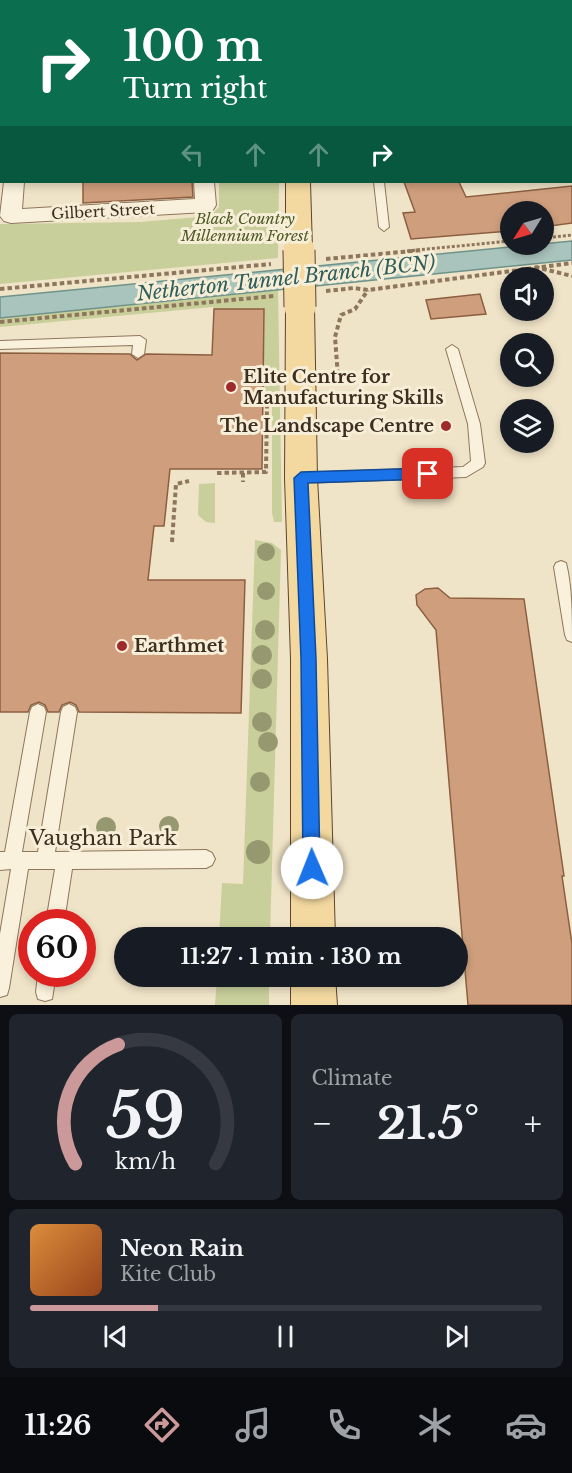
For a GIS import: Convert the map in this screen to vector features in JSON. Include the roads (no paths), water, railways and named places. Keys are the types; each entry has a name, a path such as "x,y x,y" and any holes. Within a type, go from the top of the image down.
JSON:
{"main road":[{"path":"298,183 309,254 301,298 301,478 309,659 313,927"},
{"path":"313,987 314,1005"}],"street":[{"name":"Gilbert Street","path":"14,183 11,216 206,205 204,183"}],"lane":[{"path":"379,183 384,227"},
{"path":"0,345 21,349 73,348 140,340 138,354"},
{"path":"301,478 466,472 478,463 474,424 452,349"},
{"path":"561,567 572,635"},
{"path":"0,988 11,861 38,712"},
{"path":"45,860 69,712"},
{"name":"Vaughan Park","path":"11,861 206,859"},
{"path":"57,909 65,860"}],"water":[{"name":"Netherton Tunnel Branch (BCN)","path":"572,241 572,260 0,318 0,297 500,248 500,255 554,255 554,243"}],"place":[{"name":"Elite Centre for Manufacturing Skills","path":"231,387"},
{"name":"The Landscape Centre","path":"446,426"},
{"name":"Earthmet","path":"122,646"}],"park label":[{"name":"Black Country Millennium Forest","path":"245,226"}]}
